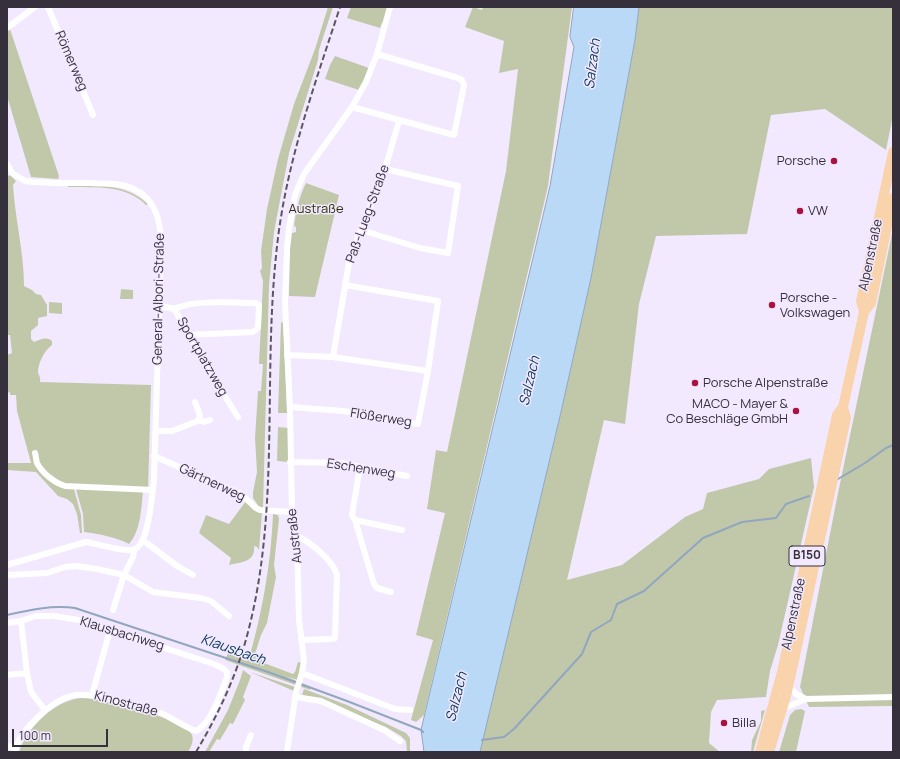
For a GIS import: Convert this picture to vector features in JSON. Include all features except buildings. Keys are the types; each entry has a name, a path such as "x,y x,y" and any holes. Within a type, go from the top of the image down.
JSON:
{"main road":[{"name":"Alpenstraße","path":"864,312 861,301 893,152"},
{"name":"Alpenstraße","path":"760,752 774,706 782,672 837,415 843,407 864,312 871,303 893,198"},
{"name":"Alpenstraße","path":"769,752 788,685 846,418 843,407"}],"street":[{"path":"7,28 35,7"},
{"name":"Römerweg","path":"48,7 93,115"},
{"name":"Austraße","path":"287,752 296,694 302,674 304,660 299,620 297,536 292,512 290,462 290,407 285,303 286,248 290,217 295,195 306,170 352,107 366,82 377,54 390,7"},
{"path":"352,107 454,135 464,85 462,80 377,54"},
{"name":"Paß-Lueg-Straße","path":"333,357 350,257 385,169 399,121"},
{"name":"General-Albori-Straße","path":"7,164 12,174 25,181 117,184 131,188 152,203 158,214 161,227 156,431 152,503 144,541"},
{"path":"360,230 420,248 448,253 458,186 385,169"},
{"path":"287,355 333,357 428,371 438,301 345,284"},
{"path":"173,309 194,303 255,303 259,305 258,328 253,332 188,335"},
{"name":"Sportplatzweg","path":"159,306 175,310 188,335 238,417"},
{"name":"Flößerweg","path":"290,407 343,411 418,424 428,371"},
{"path":"195,402 200,414 199,420"},
{"path":"156,431 172,430 199,420 204,422 210,420"},
{"path":"35,453 37,463 43,470 55,481 65,486 153,490"},
{"name":"Gärtnerweg","path":"154,456 241,494 260,510 292,512"},
{"name":"Eschenweg","path":"290,462 341,463 407,476"},
{"path":"360,467 352,515 355,520 374,584 377,588 391,592"},
{"path":"355,520 402,530"},
{"path":"297,536 309,543 333,565 337,575 335,638 331,640 301,640"},
{"path":"7,565 86,542 127,551 134,550 144,541 177,566 193,575"},
{"path":"113,610 124,575 133,557 134,550"},
{"path":"7,575 47,573 65,567 76,566 124,575 153,592 201,598 211,601 229,616"},
{"name":"Klausbachweg","path":"7,622 21,621 36,616 54,616 78,620 214,664 224,669 227,672 227,677"},
{"path":"21,621 27,673 31,692 45,710"},
{"path":"92,694 110,630"},
{"path":"7,675 27,673"},
{"path":"302,674 395,709 410,710"},
{"name":"Kinostraße","path":"15,750 27,728 45,710 62,698 83,694 92,694 146,708 161,713 196,731 205,723 227,677"},
{"path":"788,685 795,692 806,699"},
{"path":"296,694 321,701 384,730 400,741"},
{"path":"782,709 806,699 893,697"},
{"path":"246,752 246,747 251,735"},
{"path":"7,746 15,750"}],"green space":[{"path":"328,7 333,7 289,153 274,232 269,285 263,508 259,507 253,498 257,472 255,438 258,391 261,391 263,364 259,364 263,281 260,271 262,268 261,251 267,209 278,159 294,104 315,49"},
{"path":"351,7 384,7 388,9 380,28 347,18"},
{"path":"473,7 482,10 483,7 572,7 548,186 424,715 416,722 411,720 433,640 416,635 445,513 427,509 436,450 447,452 506,171 518,69 499,73 504,41 465,27"},
{"path":"639,7 893,7 893,115 886,150 825,109 771,115 747,234 656,236 639,304 625,424 604,420 567,580 622,565 685,517 703,509 707,493 759,479 769,469 811,458 814,487 778,645 770,671 766,697 717,700 711,712 709,743 720,752 480,752 561,412 591,278 635,40"},
{"path":"10,29 59,176 58,179 31,177 7,96 7,31"},
{"path":"335,56 369,68 359,90 325,79"},
{"path":"10,175 16,181 13,185 23,261 24,286 36,294 41,295 47,305 47,316 38,318 38,325 31,331 31,339 34,342 41,339 52,341 52,345 44,353 39,365 38,372 40,382 151,385 148,492 143,492 138,526 129,544 113,538 84,532 83,514 76,489 74,489 81,515 82,533 80,533 77,514 73,504 67,499 58,496 36,472 7,470 7,463 31,463 17,411 16,395 10,395 10,392 7,393 7,355 12,353 10,335 7,335 7,177"},
{"name":"Austraße","path":"306,183 339,195 315,297 289,296 290,249 292,233 296,232 296,227 294,226 297,209"},
{"path":"68,185 100,186 120,189 130,192 148,204 146,205 129,193 119,190 110,188 68,187"},
{"path":"893,229 893,706 809,707 800,687 837,498"},
{"path":"121,289 133,290 133,299 120,299"},
{"path":"49,302 62,303 62,314 49,313"},
{"path":"281,322 283,323 287,413 278,413"},
{"path":"278,427 288,428 288,462 277,461"},
{"path":"246,501 257,512 262,513 259,550 254,546 253,555 250,558 243,562 229,565 231,558 199,533 206,515 229,524"},
{"path":"273,514 278,515 279,519 274,565 276,577 267,623 261,635 255,654 263,660 264,663 293,674 298,662 303,663 298,680 287,677 311,687 310,690 225,660 228,653 246,661 250,655 266,585"},
{"path":"243,670 251,676 243,697 245,700 233,724 230,723 220,740 217,739 209,752 205,752 228,710"},
{"path":"250,672 295,687 294,691"},
{"path":"304,689 347,705 406,733 410,738 410,752 407,752 406,741 401,736 386,727 302,695"},
{"path":"80,698 98,700 133,708 162,717 189,731 193,737 191,746 188,752 19,752 35,725 43,717 60,705 70,700"},
{"path":"801,709 805,711 796,752 779,752 790,715 795,710"},
{"path":"765,710 753,752 751,752 752,740 761,721 761,711"}],"water":[{"name":"Salzach","path":"574,7 639,7 635,40 591,278 561,412 480,752 424,752 421,730 550,186 574,47 570,37"}],"waterway":[{"path":"838,479 893,445"},
{"path":"482,740 504,737 514,729 582,654 591,632 611,620 617,604 644,591 703,538 742,522 776,518 786,504 809,496"},
{"name":"Klausbach","path":"7,615 49,608 75,608 268,672 347,701 423,732"}],"railway":[{"path":"196,752 212,724 233,679 244,648 258,586 264,539 267,492 272,303 280,224 301,130 340,7"}],"place":[{"name":"Porsche","path":"834,161"},
{"name":"VW","path":"800,211"},
{"name":"Porsche - Volkswagen","path":"772,305"},
{"name":"Porsche Alpenstraße","path":"695,383"},
{"name":"MACO - Mayer & Co Beschläge GmbH","path":"796,411"},
{"name":"Billa","path":"724,723"}]}
